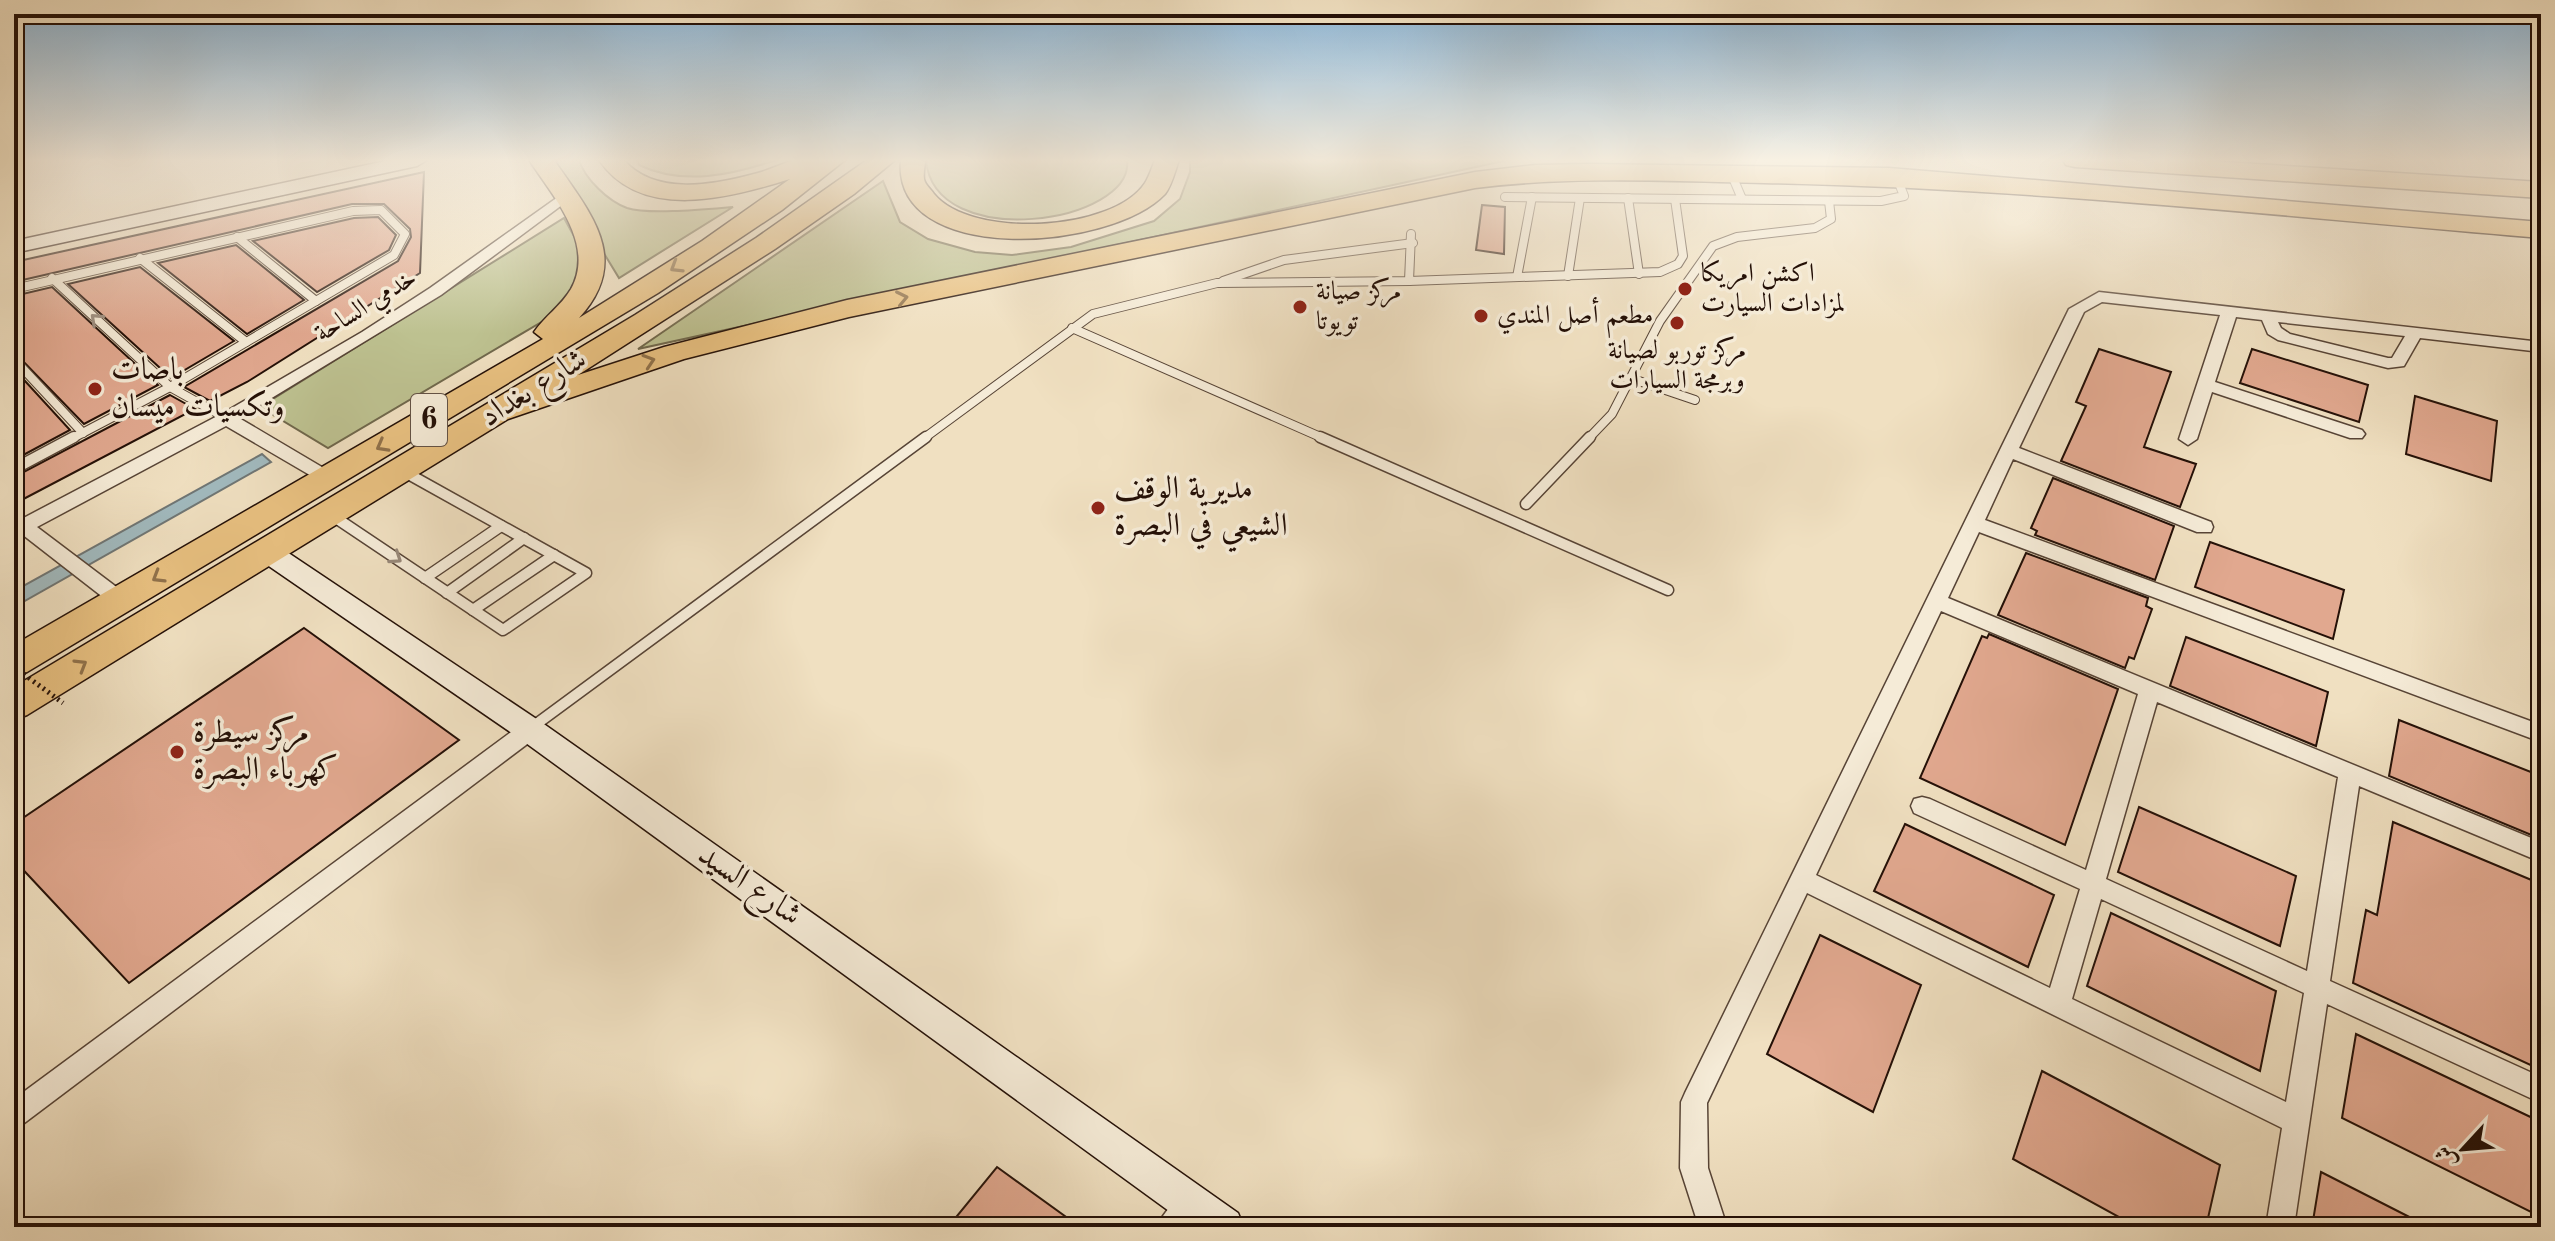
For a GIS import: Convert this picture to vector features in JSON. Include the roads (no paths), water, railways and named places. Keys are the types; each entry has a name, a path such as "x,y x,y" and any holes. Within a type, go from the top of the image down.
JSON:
{"highway":[{"path":"486,404 587,289 595,260 587,232 578,218"},
{"name":"شارع بغداد","path":"14,705 403,471 486,404 754,218"},
{"name":"شارع بغداد","path":"14,664 326,477 486,404 748,254 800,218"},
{"path":"949,218 978,228 1036,232 1080,227 1109,218"},
{"path":"486,404 805,319 1289,218"},
{"path":"2393,218 2541,230"}],"street":[{"path":"14,247 149,218"},
{"name":"خدمي الساحة","path":"17,524 224,417 408,310 490,255 537,218"},
{"path":"1713,1227 1694,1168 1694,1102 2077,309 2099,297 2541,347"},
{"path":"2188,439 2230,310"},
{"path":"2267,314 2274,331 2284,337 2388,363 2398,362 2416,332"},
{"path":"2206,385 2356,434"},
{"path":"224,417 326,477"},
{"path":"2009,451 2204,527"},
{"path":"1974,523 2541,734"},
{"path":"17,524 120,600"},
{"name":"شارع السيد","path":"269,553 530,730 1185,1196 1224,1227"},
{"path":"1936,601 2541,852"},
{"path":"2058,1004 2150,690"},
{"path":"14,1115 530,730"},
{"path":"2280,1227 2350,773"},
{"path":"1922,806 2541,1090"},
{"path":"1802,879 2296,1121"}],"lane":[{"path":"14,289 322,218"},
{"path":"14,469 170,387 394,255 405,234 391,218"},
{"path":"1517,277 1528,218"},
{"path":"1568,276 1577,218"},
{"path":"1631,218 1639,274"},
{"path":"1217,283 1639,274 1667,270 1681,260 1678,218"},
{"path":"1526,504 1612,414 1660,321 1713,246 1737,237 1815,228 1831,218"},
{"path":"237,237 316,301"},
{"path":"530,730 1093,314 1217,283 1284,260 1412,238 1409,281"},
{"path":"140,258 246,342"},
{"path":"52,278 170,387 224,417"},
{"path":"1072,328 1668,590"},
{"path":"14,359 83,433"},
{"path":"1630,378 1695,400"},
{"path":"331,515 503,630 586,573 403,471"},
{"path":"425,578 501,526"},
{"path":"447,593 524,538"},
{"path":"473,610 554,555"},
{"path":"1163,1227 1185,1196"}],"water":[{"path":"262,454 271,462 14,607 14,591"}],"place":[{"name":"اكشن امريكا لمزادات السيارت","path":"1685,289"},
{"name":"مركز صيانة تويوتا","path":"1300,307"},
{"name":"مطعم أصل المندي","path":"1481,316"},
{"name":"مركز توربو لصيانة وبرمجة السيارات","path":"1677,323"},
{"name":"باصات وتكسيات ميسان","path":"95,389"},
{"name":"مديرية الوقف الشيعي في البصرة","path":"1098,508"},
{"name":"مركز سيطرة كهرباء البصرة","path":"177,752"}]}
